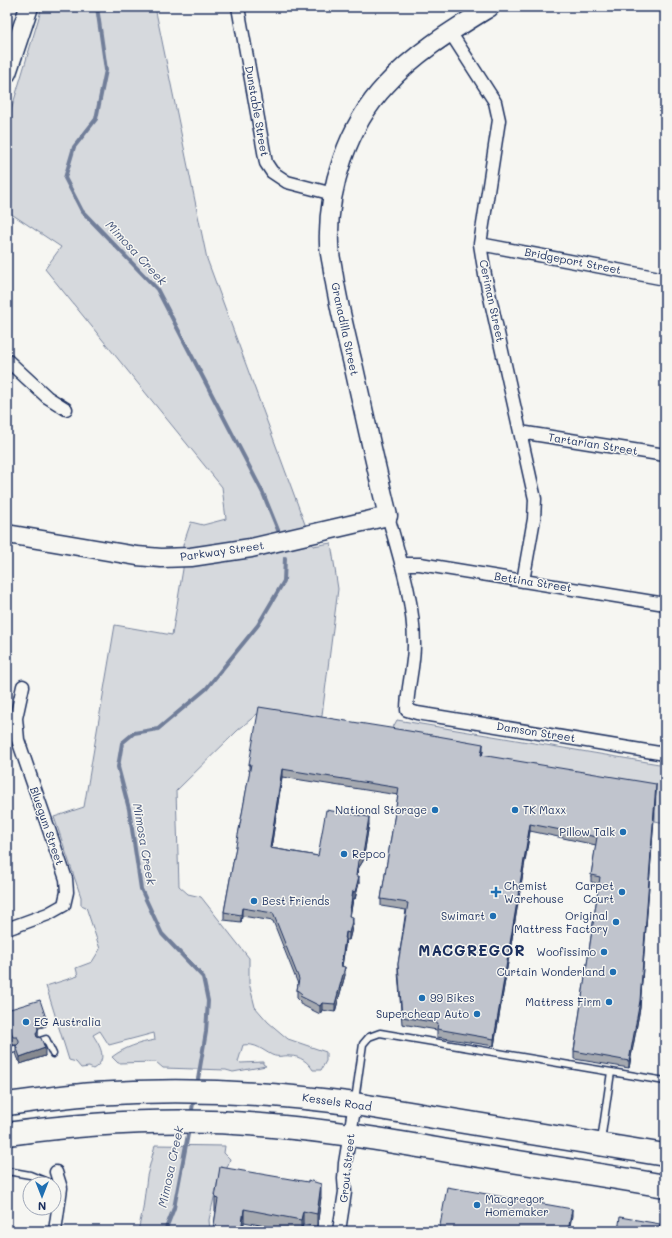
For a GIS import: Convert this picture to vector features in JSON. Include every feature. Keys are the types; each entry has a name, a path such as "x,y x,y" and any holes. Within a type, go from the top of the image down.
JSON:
{"highway":[{"name":"Kessels Road","path":"7,1104 93,1094 171,1091 213,1091 309,1098 355,1104 665,1155"},
{"path":"7,1134 83,1126 164,1122 204,1122 273,1126 350,1134 665,1186"}],"street":[{"path":"7,73 13,37 28,7"},
{"name":"Dunstable Street","path":"238,7 266,163 272,172 287,182 333,194"},
{"name":"Granadilla Street","path":"407,710 407,695 412,670 414,648 414,628 410,601 388,516 336,294 329,244 333,194 347,147 363,116 385,85 413,58 450,32 490,7"},
{"name":"Ceriman Street","path":"450,32 495,102 499,120 480,244 485,275 535,499 534,519 523,581"},
{"name":"Bridgeport Street","path":"480,244 665,279"},
{"path":"7,360 47,397 66,409"},
{"name":"Tartarian Street","path":"520,432 665,455"},
{"name":"Parkway Street","path":"7,534 137,556 161,558 191,557 251,548 388,516"},
{"name":"Bettina Street","path":"401,564 420,564 665,604"},
{"name":"Bluegum Street","path":"7,929 54,911 64,904 67,892 66,879 18,740 16,718 23,686"},
{"name":"Damson Street","path":"407,710 417,713 665,754"},
{"name":"Grout Street","path":"339,1231 345,1192 345,1163 355,1104"},
{"path":"55,1216 55,1231"}],"lane":[{"path":"355,1104 363,1044 369,1037 380,1033 665,1081"},
{"path":"40,1041 46,1039 53,1054"},
{"path":"7,1051 15,1049"},
{"path":"600,1144 612,1072"},
{"path":"7,1171 32,1176"}],"shaded area":[{"path":"42,7 155,7 207,259 313,546 331,543 338,589 321,723 257,714 237,731 176,791 179,886 188,894 201,897 249,958 249,983 255,1007 268,1022 288,1039 326,1052 326,1061 321,1070 313,1070 309,1064 300,1058 294,1056 274,1056 252,1045 243,1045 238,1062 263,1062 266,1066 233,1072 226,1070 163,1068 156,1062 118,1063 112,1057 132,1046 155,1040 154,1033 109,1045 100,1031 93,1035 102,1053 101,1061 93,1069 89,1067 81,1068 76,1062 69,1060 46,986 78,976 76,968 92,962 100,949 86,907 81,905 81,897 54,817 84,807 115,625 172,635 183,569 183,545 191,522 203,525 226,519 222,487 45,269 61,247 7,211 7,124"},
{"path":"397,720 665,765 665,823 655,821 656,791 547,769 535,763 518,766 481,763 482,751 392,729"},
{"path":"155,1145 225,1146 224,1153 230,1159 227,1168 220,1171 209,1220 210,1231 138,1231 143,1209 147,1176"}],"building":[{"path":"259,707 483,744 481,755 656,784 640,1001 629,1061 574,1051 600,877 591,875 597,837 530,824 494,1039 437,1029 438,1023 402,1017 398,964 408,903 381,899 399,788 282,769 270,848 318,856 326,810 369,817 363,854 358,861 356,876 359,876 355,892 353,891 349,916 353,917 349,933 346,932 341,966 345,967 335,1004 322,1003 320,1006 300,996 302,994 297,990 299,979 273,913 242,908 241,915 224,912 251,764 249,764"},
{"path":"40,1000 46,1018 36,1022 38,1029 36,1034 37,1037 41,1038 45,1048 20,1057 16,1046 19,1043 19,1040 17,1037 13,1037 7,1019 7,1010"},
{"path":"220,1167 308,1182 308,1180 321,1184 317,1214 303,1211 301,1220 244,1209 241,1231 213,1231 218,1199 215,1198"},
{"name":"Macgregor Homemaker","path":"447,1187 572,1209 568,1231 439,1231"},
{"path":"620,1217 660,1224 659,1231 618,1231"}],"waterway":[{"name":"Mimosa Creek","path":"97,7 106,70 96,119 74,147 65,178 82,211 157,289 263,493 278,530"},
{"name":"Mimosa Creek","path":"197,1085 206,1032 208,1001 203,977 162,934 141,889 129,809 118,767 122,743 134,733 158,729 206,689 258,625 284,581 285,558"},
{"name":"Mimosa Creek","path":"191,1116 194,1097"},
{"name":"Mimosa Creek","path":"165,1231 174,1208 189,1129"}],"place":[{"name":"National Storage","path":"435,810"},
{"name":"TK Maxx","path":"515,810"},
{"name":"Pillow Talk","path":"623,832"},
{"name":"Repco","path":"344,854"},
{"name":"Chemist Warehouse","path":"496,892"},
{"name":"Carpet Court","path":"622,892"},
{"name":"Best Friends","path":"254,901"},
{"name":"Swimart","path":"493,916"},
{"name":"Original Mattress Factory","path":"616,922"},
{"name":"Woofissimo","path":"604,952"},
{"name":"Curtain Wonderland","path":"613,972"},
{"name":"99 Bikes","path":"422,998"},
{"name":"Mattress Firm","path":"609,1002"},
{"name":"Supercheap Auto","path":"477,1014"},
{"name":"EG Australia","path":"26,1022"},
{"name":"Macgregor Homemaker","path":"477,1205"}],"district":[{"name":"MACGREGOR","path":"472,951"}]}
